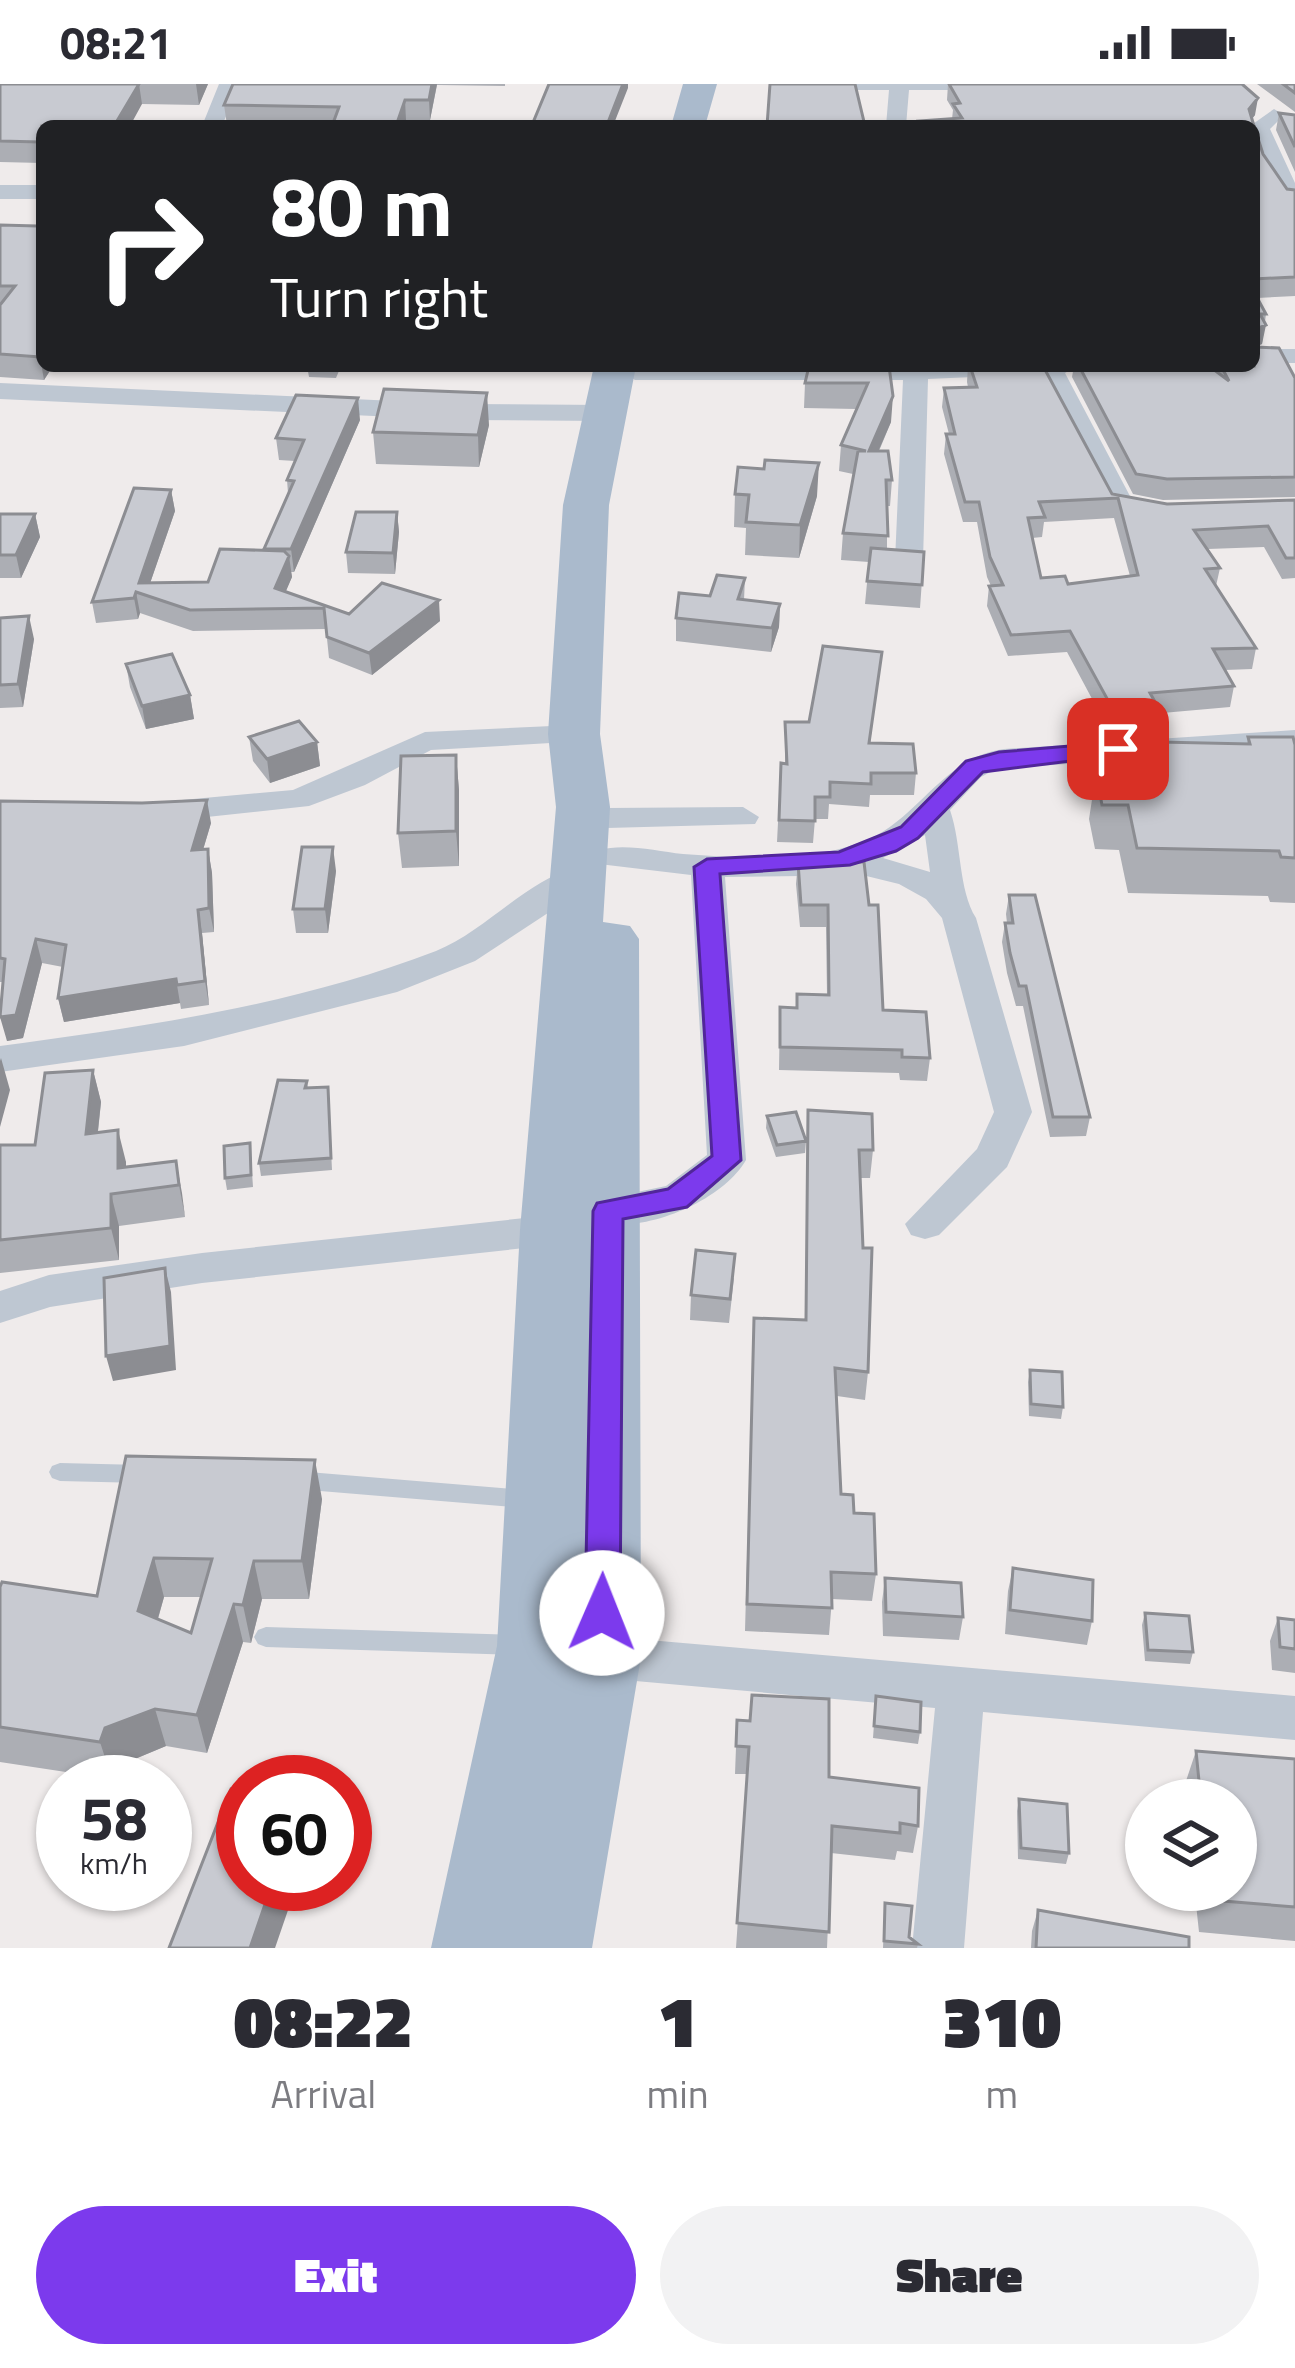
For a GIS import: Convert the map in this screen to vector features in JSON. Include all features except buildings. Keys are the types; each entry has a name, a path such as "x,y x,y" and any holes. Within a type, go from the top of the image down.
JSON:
{"main road":[{"path":"671,120 680,84"},
{"path":"690,120 700,84"},
{"path":"598,851 583,807 574,734 586,505 623,379"},
{"path":"474,1948 536,1646 542,1501 580,1220 598,851 616,733 613,496 623,379"},
{"path":"549,1948 602,1658 580,1220"}],"street":[{"path":"214,120 229,84"},
{"path":"813,84 983,84"},
{"path":"896,120 898,85"},
{"path":"1260,133 1274,169 1295,199"},
{"path":"0,192 36,192"},
{"path":"1260,356 1295,356"},
{"path":"0,391 461,412 623,379 784,372"},
{"path":"909,561 916,372"},
{"path":"1050,372 1120,504 1134,510 1185,512"},
{"path":"132,812 298,799 354,778 425,741 574,734"},
{"path":"598,851 707,867 841,860 887,845 934,812 974,766 999,759 1295,739"},
{"path":"925,1225 993,1157 1012,1112 949,897 946,851 934,812"},
{"path":"0,1059 184,1034 384,984 463,953 598,851 743,817"},
{"path":"841,860 916,877 949,897"},
{"path":"0,1307 49,1291 580,1220 676,1199 727,1160 707,867"},
{"path":"602,1658 1295,1718"},
{"path":"938,1948 962,1689"}],"lane":[{"path":"60,1472 154,1475"},
{"path":"273,1479 542,1501"},
{"path":"266,1637 536,1646"}],"route":[{"path":"602,1613 608,1211 676,1199 727,1160 707,867 841,860 910,832 974,766 999,759 1118,749"}]}
